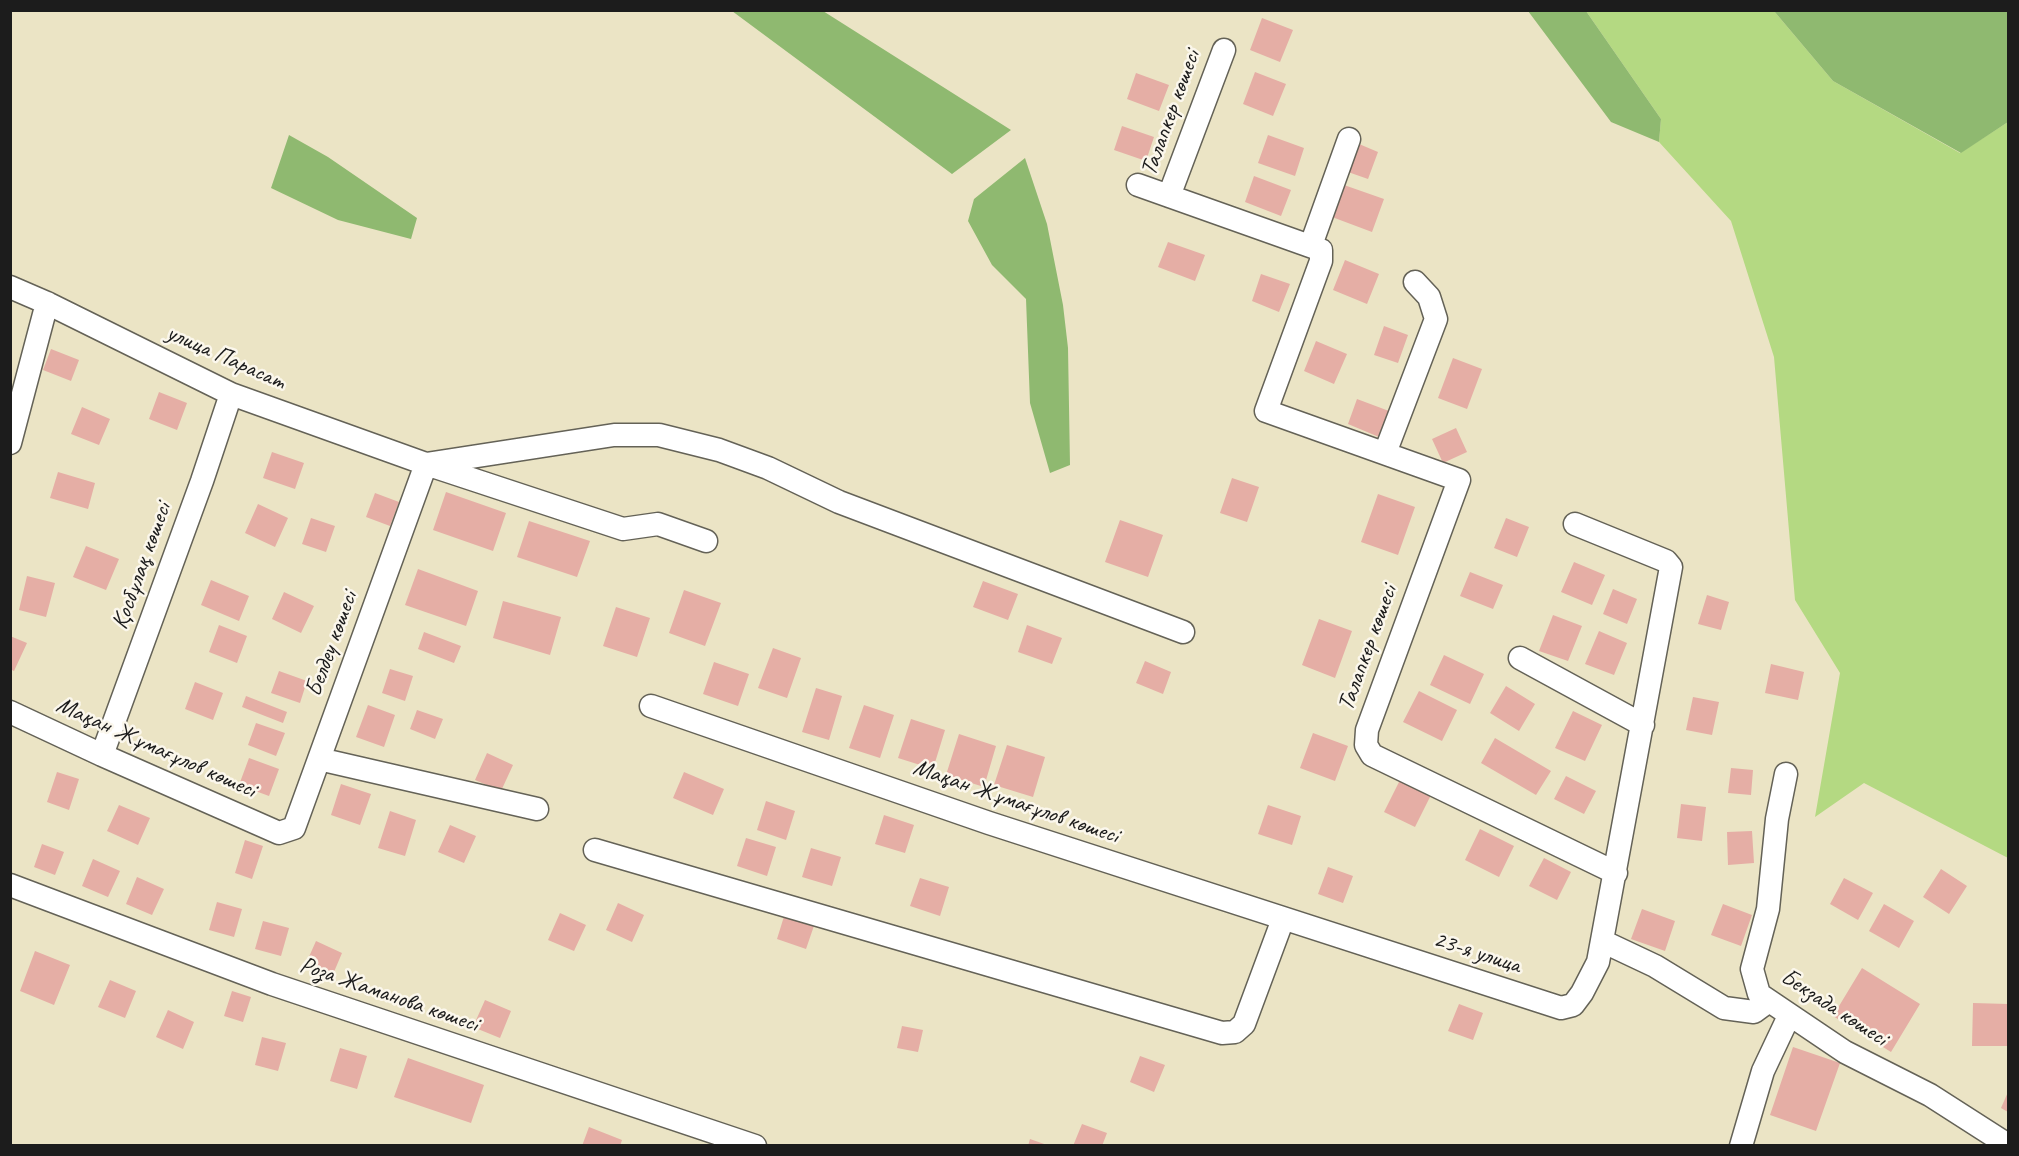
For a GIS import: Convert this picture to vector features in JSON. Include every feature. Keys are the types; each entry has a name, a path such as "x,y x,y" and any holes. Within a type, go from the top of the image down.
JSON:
{"street":[{"name":"Талапкер көшесі","path":"1169,196 1224,50"},
{"path":"1311,245 1349,139"},
{"name":"Талапкер көшесі","path":"1138,185 1322,250 1321,261 1266,411 1459,480 1367,730 1365,745 1372,755 1616,873"},
{"path":"1385,453 1436,319 1429,297 1415,282"},
{"name":"улица Парасат","path":"10,287 231,394 426,464 623,529 658,524 706,541"},
{"path":"10,443 47,303"},
{"name":"Қосбұлақ көшесі","path":"102,755 202,481 231,394"},
{"path":"426,464 614,435 659,435 719,450 768,468 838,502 1183,632"},
{"name":"Белдеу көшесі","path":"279,833 294,828 426,464"},
{"path":"1575,524 1666,561 1671,567 1602,941 1655,966 1724,1008 1754,1012 1769,1001"},
{"path":"1520,658 1643,725"},
{"name":"Мақан Жұмағұлов көшесі","path":"651,706 989,823 1364,946"},
{"name":"Мақан Жұмағұлов көшесі","path":"10,712 279,833"},
{"path":"319,759 537,809"},
{"name":"Бекзада көшесі","path":"1786,774 1777,819 1768,909 1752,969 1759,994 1845,1052 1930,1095 2008,1145"},
{"path":"595,850 1222,1033 1235,1032 1244,1024 1283,919"},
{"name":"Роза Жаманова көшесі","path":"10,885 272,984 755,1146"},
{"name":"23-я улица","path":"1364,946 1561,1008 1573,1005 1582,993 1598,962 1602,941"},
{"path":"1741,1146 1763,1071 1789,1016"}],"green space":[{"path":"732,11 823,11 1011,130 952,174"},
{"path":"1528,11 1586,11 1661,119 1659,142 1611,122"},
{"path":"1586,11 1774,11 1833,81 1960,153 2008,122 2008,858 1864,783 1815,817 1840,673 1795,600 1774,357 1731,221 1659,142 1661,119"},
{"path":"1774,11 2008,11 2008,122 1961,153 1833,81"},
{"path":"289,135 328,157 417,218 411,239 338,220 271,188"},
{"path":"1025,158 1047,224 1063,305 1068,348 1070,465 1050,473 1030,403 1026,299 992,265 968,221 974,199"}],"building":[{"path":"1262,18 1293,30 1280,62 1250,50"},
{"path":"1255,72 1286,84 1273,116 1243,104"},
{"path":"1136,73 1169,85 1159,111 1127,99"},
{"path":"1122,126 1154,137 1146,161 1114,150"},
{"path":"1268,135 1304,148 1295,176 1258,163"},
{"path":"1359,144 1378,152 1368,179 1348,172"},
{"path":"1254,176 1291,190 1281,216 1245,202"},
{"path":"1344,185 1384,199 1372,232 1332,217"},
{"path":"1168,242 1205,255 1195,281 1158,267"},
{"path":"1345,260 1379,274 1367,304 1333,290"},
{"path":"1261,274 1290,284 1279,312 1252,301"},
{"path":"1384,326 1408,335 1398,363 1374,355"},
{"path":"1316,341 1347,354 1334,384 1304,371"},
{"path":"51,349 79,360 71,381 43,370"},
{"path":"1453,358 1482,369 1467,409 1438,398"},
{"path":"159,392 187,403 177,430 149,419"},
{"path":"1357,399 1389,411 1379,437 1348,424"},
{"path":"82,407 110,419 99,445 71,434"},
{"path":"1456,428 1467,452 1443,463 1432,439"},
{"path":"272,452 304,463 295,489 263,478"},
{"path":"58,472 95,483 88,509 50,498"},
{"path":"1232,478 1259,487 1247,522 1220,513"},
{"path":"446,492 506,513 493,551 433,530"},
{"path":"375,493 399,502 390,526 366,517"},
{"path":"1378,494 1415,507 1398,555 1361,542"},
{"path":"258,504 288,518 275,547 245,533"},
{"path":"311,518 335,526 326,552 302,544"},
{"path":"1506,518 1529,527 1517,557 1494,548"},
{"path":"1120,520 1163,535 1148,577 1105,562"},
{"path":"529,521 590,541 577,577 517,557"},
{"path":"86,546 119,559 106,590 73,577"},
{"path":"1574,562 1605,575 1592,605 1561,592"},
{"path":"418,569 478,591 466,626 405,605"},
{"path":"1470,572 1503,585 1493,609 1460,596"},
{"path":"27,576 55,583 46,617 19,610"},
{"path":"211,580 249,596 239,621 201,605"},
{"path":"983,581 1018,594 1008,620 973,607"},
{"path":"1613,589 1637,599 1627,624 1603,614"},
{"path":"684,590 721,603 705,646 669,633"},
{"path":"284,592 314,606 301,633 272,619"},
{"path":"1707,595 1729,602 1721,630 1698,624"},
{"path":"503,601 561,617 550,655 493,638"},
{"path":"616,607 650,618 637,657 603,646"},
{"path":"1553,615 1582,626 1568,661 1539,651"},
{"path":"1319,619 1352,631 1335,678 1302,665"},
{"path":"219,625 247,636 237,663 209,652"},
{"path":"1027,625 1062,638 1052,664 1018,652"},
{"path":"1599,631 1627,643 1614,675 1585,664"},
{"path":"424,632 461,646 454,663 418,649"},
{"path":"10,636 27,643 14,671 10,669"},
{"path":"773,648 801,658 787,698 758,688"},
{"path":"1444,655 1484,674 1470,704 1430,685"},
{"path":"1145,661 1171,672 1163,694 1136,683"},
{"path":"714,662 749,674 738,706 703,694"},
{"path":"1771,664 1804,672 1798,700 1765,693"},
{"path":"390,669 413,676 405,701 382,693"},
{"path":"279,671 307,681 300,703 271,693"},
{"path":"195,682 223,693 213,720 185,709"},
{"path":"1506,686 1535,704 1519,731 1490,713"},
{"path":"816,688 842,696 829,740 802,732"},
{"path":"1419,691 1457,710 1442,741 1403,722"},
{"path":"246,696 287,712 283,723 242,707"},
{"path":"1693,697 1719,702 1712,735 1686,730"},
{"path":"368,705 395,715 384,747 356,737"},
{"path":"864,705 894,715 880,758 849,748"},
{"path":"417,710 443,719 435,739 410,729"},
{"path":"1573,711 1602,725 1585,761 1555,748"},
{"path":"911,719 945,730 933,769 898,758"},
{"path":"256,723 285,733 276,756 248,745"},
{"path":"1313,733 1348,746 1335,781 1300,768"},
{"path":"959,734 996,746 984,787 946,775"},
{"path":"1495,738 1551,771 1536,795 1481,763"},
{"path":"1007,745 1045,757 1033,797 994,785"},
{"path":"487,753 513,765 501,791 475,780"},
{"path":"249,758 279,769 269,796 239,785"},
{"path":"1731,768 1753,770 1751,795 1728,793"},
{"path":"57,772 79,779 69,810 47,802"},
{"path":"684,772 724,789 713,815 673,798"},
{"path":"1566,776 1596,791 1584,814 1554,799"},
{"path":"1400,780 1431,795 1415,827 1384,812"},
{"path":"341,784 371,794 360,825 331,815"},
{"path":"766,801 795,811 786,840 757,830"},
{"path":"1681,804 1706,807 1702,841 1677,838"},
{"path":"119,805 150,818 138,845 107,831"},
{"path":"1268,805 1301,816 1292,845 1258,834"},
{"path":"390,811 416,820 405,856 378,848"},
{"path":"884,815 914,825 905,853 875,844"},
{"path":"450,825 476,836 464,863 438,852"},
{"path":"1480,829 1514,846 1499,877 1465,860"},
{"path":"1752,831 1754,863 1728,865 1727,832"},
{"path":"746,838 776,847 767,876 737,866"},
{"path":"245,840 263,846 252,879 235,873"},
{"path":"42,844 64,852 55,875 34,867"},
{"path":"811,848 841,857 832,886 802,877"},
{"path":"1544,858 1571,872 1557,900 1529,886"},
{"path":"93,859 120,871 108,897 82,886"},
{"path":"1328,867 1353,876 1343,903 1318,894"},
{"path":"1941,869 1967,886 1949,914 1923,897"},
{"path":"137,877 164,889 152,915 126,904"},
{"path":"920,878 949,887 940,916 910,906"},
{"path":"1844,878 1873,893 1858,920 1830,904"},
{"path":"217,902 242,909 234,937 209,930"},
{"path":"618,903 644,915 632,942 606,930"},
{"path":"1723,904 1752,915 1741,946 1711,935"},
{"path":"1884,904 1914,921 1899,948 1869,931"},
{"path":"1642,909 1675,921 1665,951 1631,939"},
{"path":"786,910 816,920 806,949 777,939"},
{"path":"560,913 586,925 574,951 548,940"},
{"path":"263,921 289,928 281,956 255,949"},
{"path":"316,941 342,953 331,979 304,968"},
{"path":"35,951 70,965 54,1005 20,991"},
{"path":"1862,968 1920,1004 1891,1052 1833,1016"},
{"path":"110,980 136,991 125,1018 98,1007"},
{"path":"232,991 251,997 243,1022 224,1016"},
{"path":"485,1000 511,1011 500,1038 473,1027"},
{"path":"1973,1003 2008,1004 2007,1046 1972,1046"},
{"path":"1459,1004 1483,1013 1473,1040 1448,1031"},
{"path":"168,1010 194,1022 183,1049 156,1037"},
{"path":"902,1026 923,1030 918,1052 897,1048"},
{"path":"262,1037 286,1043 278,1071 255,1065"},
{"path":"1793,1047 1840,1063 1816,1131 1770,1115"},
{"path":"340,1048 367,1056 357,1089 330,1081"},
{"path":"1140,1056 1165,1065 1154,1092 1130,1082"},
{"path":"408,1058 484,1085 471,1123 394,1097"},
{"path":"2008,1092 2008,1112 2001,1108"},
{"path":"1082,1124 1107,1133 1102,1146 1073,1146"},
{"path":"589,1127 622,1140 620,1146 582,1146"},
{"path":"1030,1139 1047,1145 1047,1146 1028,1146"}]}
